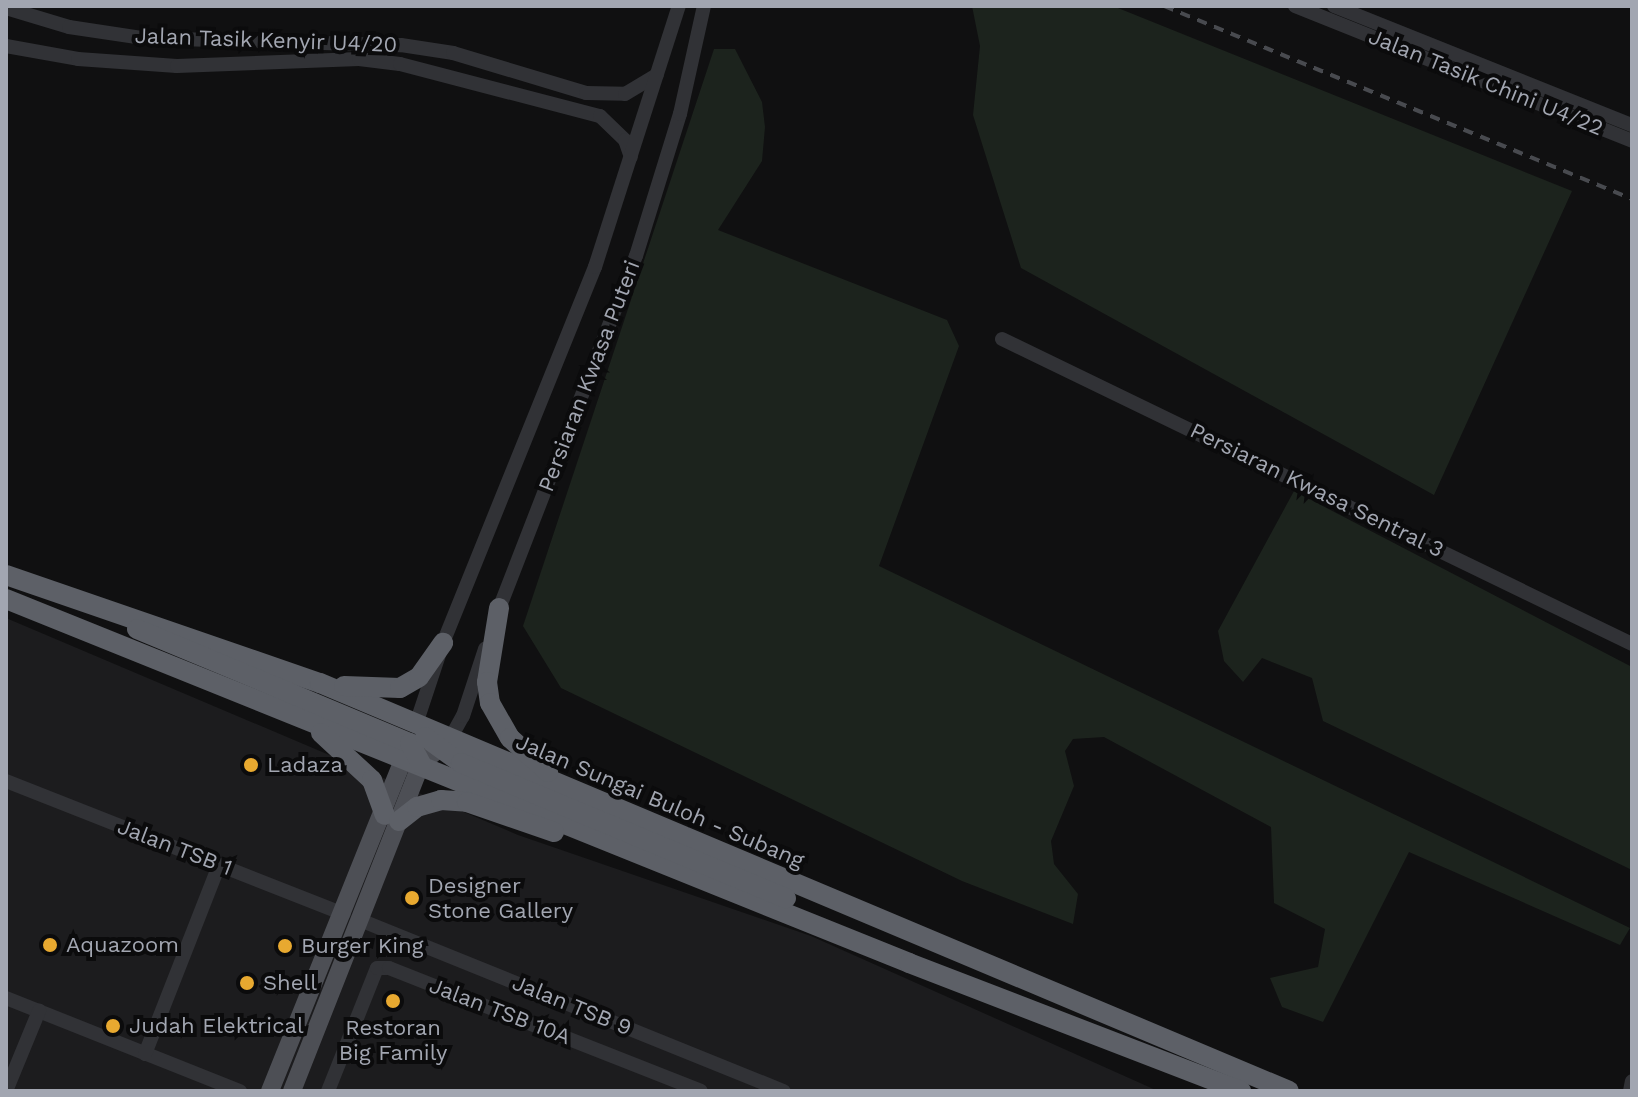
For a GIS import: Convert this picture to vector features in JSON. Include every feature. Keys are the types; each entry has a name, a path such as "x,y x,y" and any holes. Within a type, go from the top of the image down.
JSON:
{"highway":[{"path":"6,575 79,602 413,747 676,867 1241,1091"},
{"path":"6,599 306,721 413,747 445,743 461,763 1000,989 1014,1003"},
{"path":"79,602 172,628 320,683 384,691 400,688 419,677 443,643"},
{"path":"499,608 487,682 490,703 523,752 579,793"},
{"path":"320,683 413,747"},
{"path":"306,721 359,763 378,788 392,818 441,800 467,802 654,869 676,867"},
{"name":"Jalan Sungai Buloh - Subang","path":"445,743 579,793 1289,1091"}],"main road":[{"path":"292,1091 352,917 392,818 413,747 445,743"},
{"path":"270,1091 352,917"}],"street":[{"name":"Persiaran Kwasa Puteri","path":"413,747 443,643 595,267 679,6"},
{"name":"Persiaran Kwasa Puteri","path":"445,743 463,716 499,608 636,256 680,114 704,6"},
{"name":"Jalan Tasik Chini U4/22","path":"1295,6 1632,141"},
{"name":"Jalan Tasik Chini U4/22","path":"1334,6 1632,125"},
{"name":"Jalan Tasik Kenyir U4/20","path":"6,8 69,27 143,38 401,45 453,53 586,93 639,90 659,73"},
{"name":"Jalan Tasik Kenyir U4/20","path":"6,46 78,59 177,66 359,59 400,64 600,116 625,140 631,158"},
{"name":"Persiaran Kwasa Sentral 3","path":"1002,339 1632,644"},
{"name":"Jalan TSB 1","path":"6,781 352,917"},
{"path":"145,1054 219,865"},
{"name":"Jalan TSB 9","path":"352,917 784,1091"},
{"name":"Jalan TSB 10A","path":"328,1091 377,968 384,968 701,1091"},
{"path":"6,998 240,1091"},
{"path":"6,1091 39,1011"},
{"path":"198,1091 204,1077"},
{"path":"1630,1091 1632,1081"}],"shaded area":[{"path":"972,6 1113,6 1572,191 1434,495 1021,268 973,115 980,46"},
{"path":"714,49 735,49 762,102 765,127 762,161 718,230 947,320 959,346 879,566 1630,928 1620,945 1409,852 1323,1022 1282,1007 1270,978 1318,967 1325,929 1274,903 1271,827 1104,737 1073,739 1065,751 1074,786 1051,841 1054,864 1078,894 1073,924 962,881 561,688 523,626"},
{"path":"1294,491 1632,667 1632,870 1323,721 1312,678 1262,658 1243,682 1224,661 1218,631"},
{"path":"6,618 518,835 811,936 1158,1091 6,1091"}],"railway":[{"path":"1164,6 1632,199"}],"place":[{"name":"Ladaza","path":"251,765"},
{"name":"Designer Stone Gallery","path":"412,898"},
{"name":"Aquazoom","path":"50,945"},
{"name":"Burger King","path":"285,946"},
{"name":"Shell","path":"247,983"},
{"name":"Restoran Big Family","path":"393,1001"},
{"name":"Judah Elektrical","path":"113,1026"}]}
